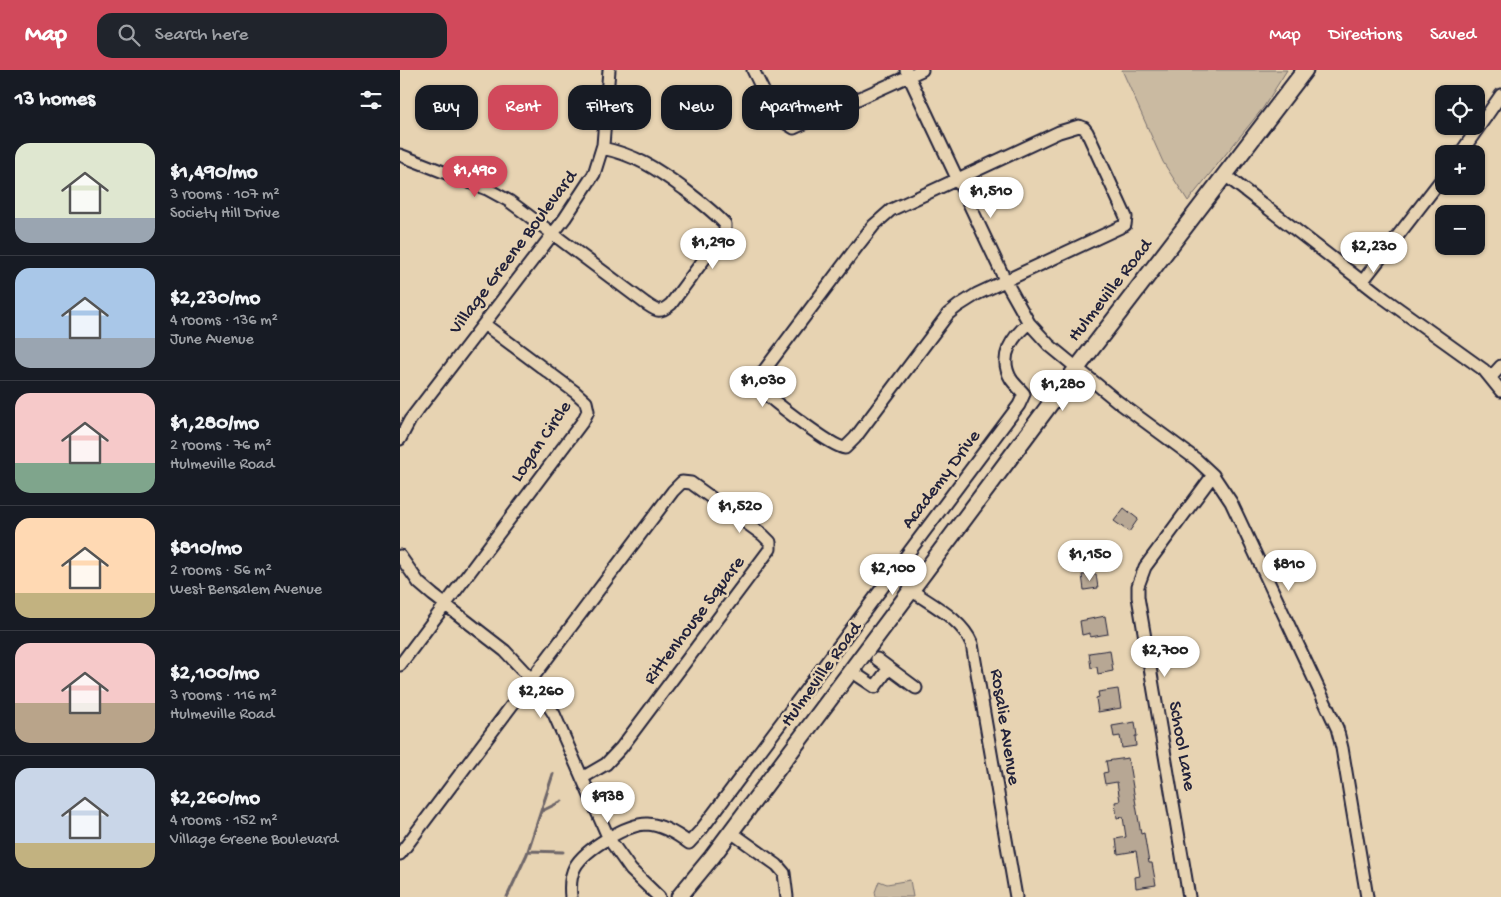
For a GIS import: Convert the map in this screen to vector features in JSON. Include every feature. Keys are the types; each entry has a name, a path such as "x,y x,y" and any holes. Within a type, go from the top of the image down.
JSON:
{"main road":[{"name":"Hulmeville Road","path":"679,897 731,832 1077,368 1305,70"}],"street":[{"name":"Village Greene Boulevard","path":"400,439 410,420 589,183 594,174 602,148 609,70"},
{"path":"753,70 776,117 794,128 908,73 922,70"},
{"path":"908,73 1006,282 1028,324 1048,345 1116,401 1197,460 1213,475 1232,502 1337,728 1367,897"},
{"path":"1466,145 1501,95"},
{"path":"1079,126 1088,132 1126,217 1125,225 967,300 948,314 855,438 845,448 841,448 759,388 759,378 874,225 891,210 958,179 1079,126"},
{"path":"400,155 487,189 509,201 645,303 661,311 671,304 725,231 725,224 659,170 626,154 602,148"},
{"path":"1225,175 1362,282 1484,370 1492,377 1501,391"},
{"path":"1362,282 1435,188"},
{"name":"Logan Circle","path":"400,665 578,428 588,412 586,402 575,392 484,324"},
{"name":"Academy Drive","path":"609,839 630,828 648,824 666,829 689,843 701,830 1019,405 1024,394 1010,377 1006,359 1012,339 1028,324"},
{"path":"1492,377 1501,366"},
{"name":"School Lane","path":"1189,897 1138,598 1138,586 1145,567 1213,475"},
{"name":"Rittenhouse Square","path":"532,680 673,491 682,482 692,483 702,489 770,542 770,549 760,564 621,748 606,764 582,778"},
{"path":"400,556 419,583 505,651 532,680 554,714 609,839 631,870 659,897"},
{"name":"Rosalie Avenue","path":"911,590 956,621 965,630 972,644 1016,897"},
{"path":"877,659 916,688"},
{"path":"851,671 874,687 890,668"},
{"path":"400,854 532,680"},
{"path":"731,832 778,865 784,873 787,897"},
{"path":"571,897 571,877 575,867 591,849 609,839"}],"shaded area":[{"path":"1122,70 1287,70 1263,108 1188,201 1163,162"},
{"path":"910,880 913,897 876,897 875,892 879,881 887,884"}],"building":[{"path":"1124,508 1138,519 1129,532 1114,521"},
{"path":"1096,574 1098,588 1084,590 1082,575"},
{"path":"1105,616 1108,634 1090,637 1090,633 1082,635 1080,621"},
{"path":"1110,650 1113,671 1098,674 1097,667 1091,668 1089,653"},
{"path":"1118,689 1121,708 1098,712 1096,698 1099,697 1098,692"},
{"path":"1135,722 1136,746 1122,748 1120,736 1114,737 1112,726"},
{"path":"1128,758 1141,834 1144,833 1149,863 1152,863 1156,885 1136,888 1135,877 1140,876 1136,851 1118,854 1116,839 1126,837 1123,817 1117,818 1115,802 1120,801 1117,782 1105,784 1103,773 1108,772 1106,761"}],"waterway":[{"path":"507,897 527,854 553,774"},
{"path":"542,811 562,801"},
{"path":"528,851 563,852"}]}
